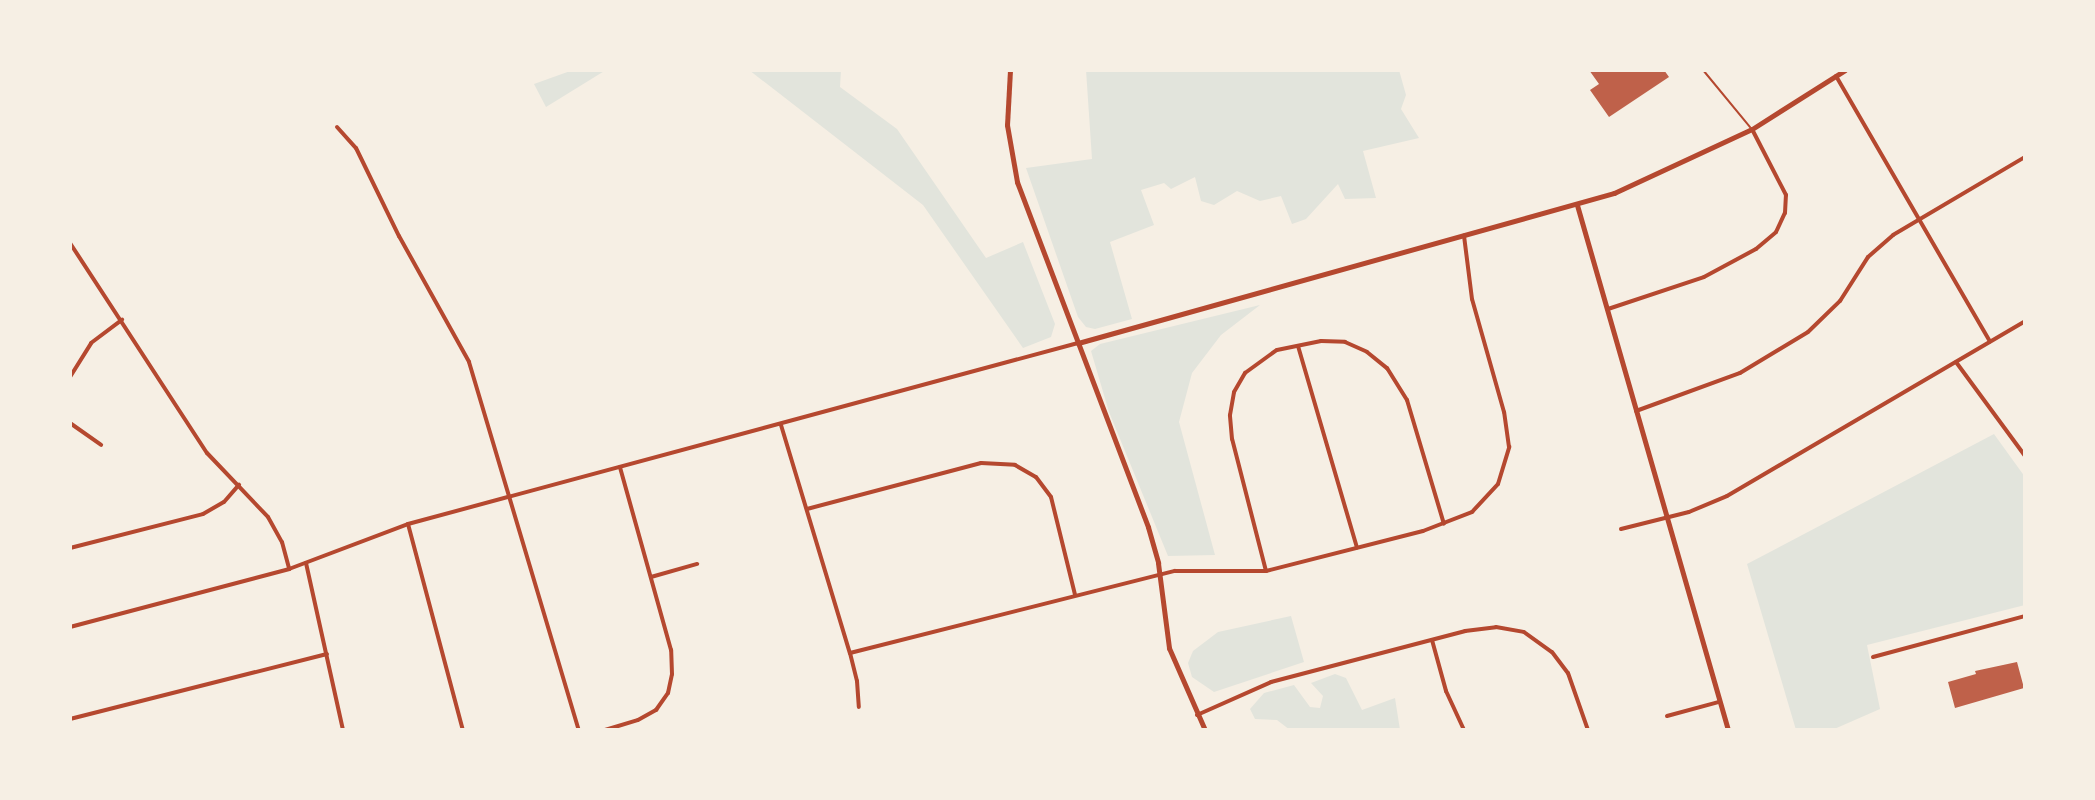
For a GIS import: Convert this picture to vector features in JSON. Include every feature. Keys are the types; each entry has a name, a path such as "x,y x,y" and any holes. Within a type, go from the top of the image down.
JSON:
{"street":[{"path":"1010,70 1007,125 1014,173 1148,527 1159,574 1169,648 1205,730"},
{"path":"70,627 289,569 378,532 781,425 1577,205 1641,182 1752,129 1845,70"},
{"path":"1836,76 1990,342"},
{"path":"337,127 356,148 399,236 460,341 480,389 564,689 579,730"},
{"path":"1606,309 1704,277 1756,249 1776,232 1785,213 1786,195 1752,129"},
{"path":"1636,411 1740,373 1808,332 1840,301 1868,257 1893,235 2025,157"},
{"path":"1577,205 1728,730"},
{"path":"850,653 1159,574 1193,569 1266,571 1444,524 1472,512 1491,495 1503,472 1509,447 1504,412 1474,307 1464,236"},
{"path":"70,243 207,453 276,529 289,569"},
{"path":"70,377 91,343 122,320"},
{"path":"1621,529 1667,518 1727,496 2025,321"},
{"path":"1266,571 1232,439 1231,405 1238,383 1254,364 1277,350 1321,341 1345,342 1377,359 1395,379 1407,400 1444,524"},
{"path":"1298,346 1357,548"},
{"path":"1956,362 2025,456"},
{"path":"70,423 101,445"},
{"path":"781,425 850,653 859,707"},
{"path":"807,509 981,463 1015,465 1036,477 1051,497 1075,595"},
{"path":"605,730 647,716 662,702 671,684 671,650 620,466"},
{"path":"70,548 203,514 224,502 239,485"},
{"path":"408,524 463,730"},
{"path":"306,563 343,730"},
{"path":"651,577 697,564"},
{"path":"1873,657 2025,616"},
{"path":"1197,715 1271,682 1432,640 1496,627 1536,638 1552,652 1568,673 1588,730"},
{"path":"1432,640 1446,691 1464,730"},
{"path":"70,719 327,654"},
{"path":"1667,716 1719,702"}],"lane":[{"path":"1703,70 1752,129"}],"shaded area":[{"path":"573,70 606,70 546,107 534,84"},
{"path":"749,70 841,70 840,87 897,129 986,258 1023,242 1055,324 1051,337 1023,348 923,205"},
{"path":"1086,70 1399,70 1406,95 1401,109 1419,138 1363,151 1376,198 1345,199 1338,184 1306,219 1292,224 1281,196 1260,201 1237,191 1214,205 1201,201 1195,177 1171,189 1164,183 1141,190 1154,225 1110,242 1132,319 1095,329 1086,327 1078,317 1026,168 1092,159"},
{"path":"1260,305 1221,335 1192,373 1179,422 1215,555 1168,556 1109,412 1091,351 1100,344"},
{"path":"1994,434 2025,477 2025,605 1867,645 1880,709 1832,730 1796,730 1747,564"},
{"path":"1291,616 1304,662 1214,692 1192,677 1188,663 1193,651 1218,632"},
{"path":"1335,674 1346,678 1362,710 1395,698 1400,730 1290,730 1277,720 1255,719 1250,709 1264,693 1294,685 1310,707 1320,708 1323,696 1311,683"}],"building":[{"path":"1589,70 1664,70 1669,77 1609,117 1590,90 1599,84"},
{"path":"2017,662 2024,688 1955,708 1948,682 1976,674 1975,671"}]}
